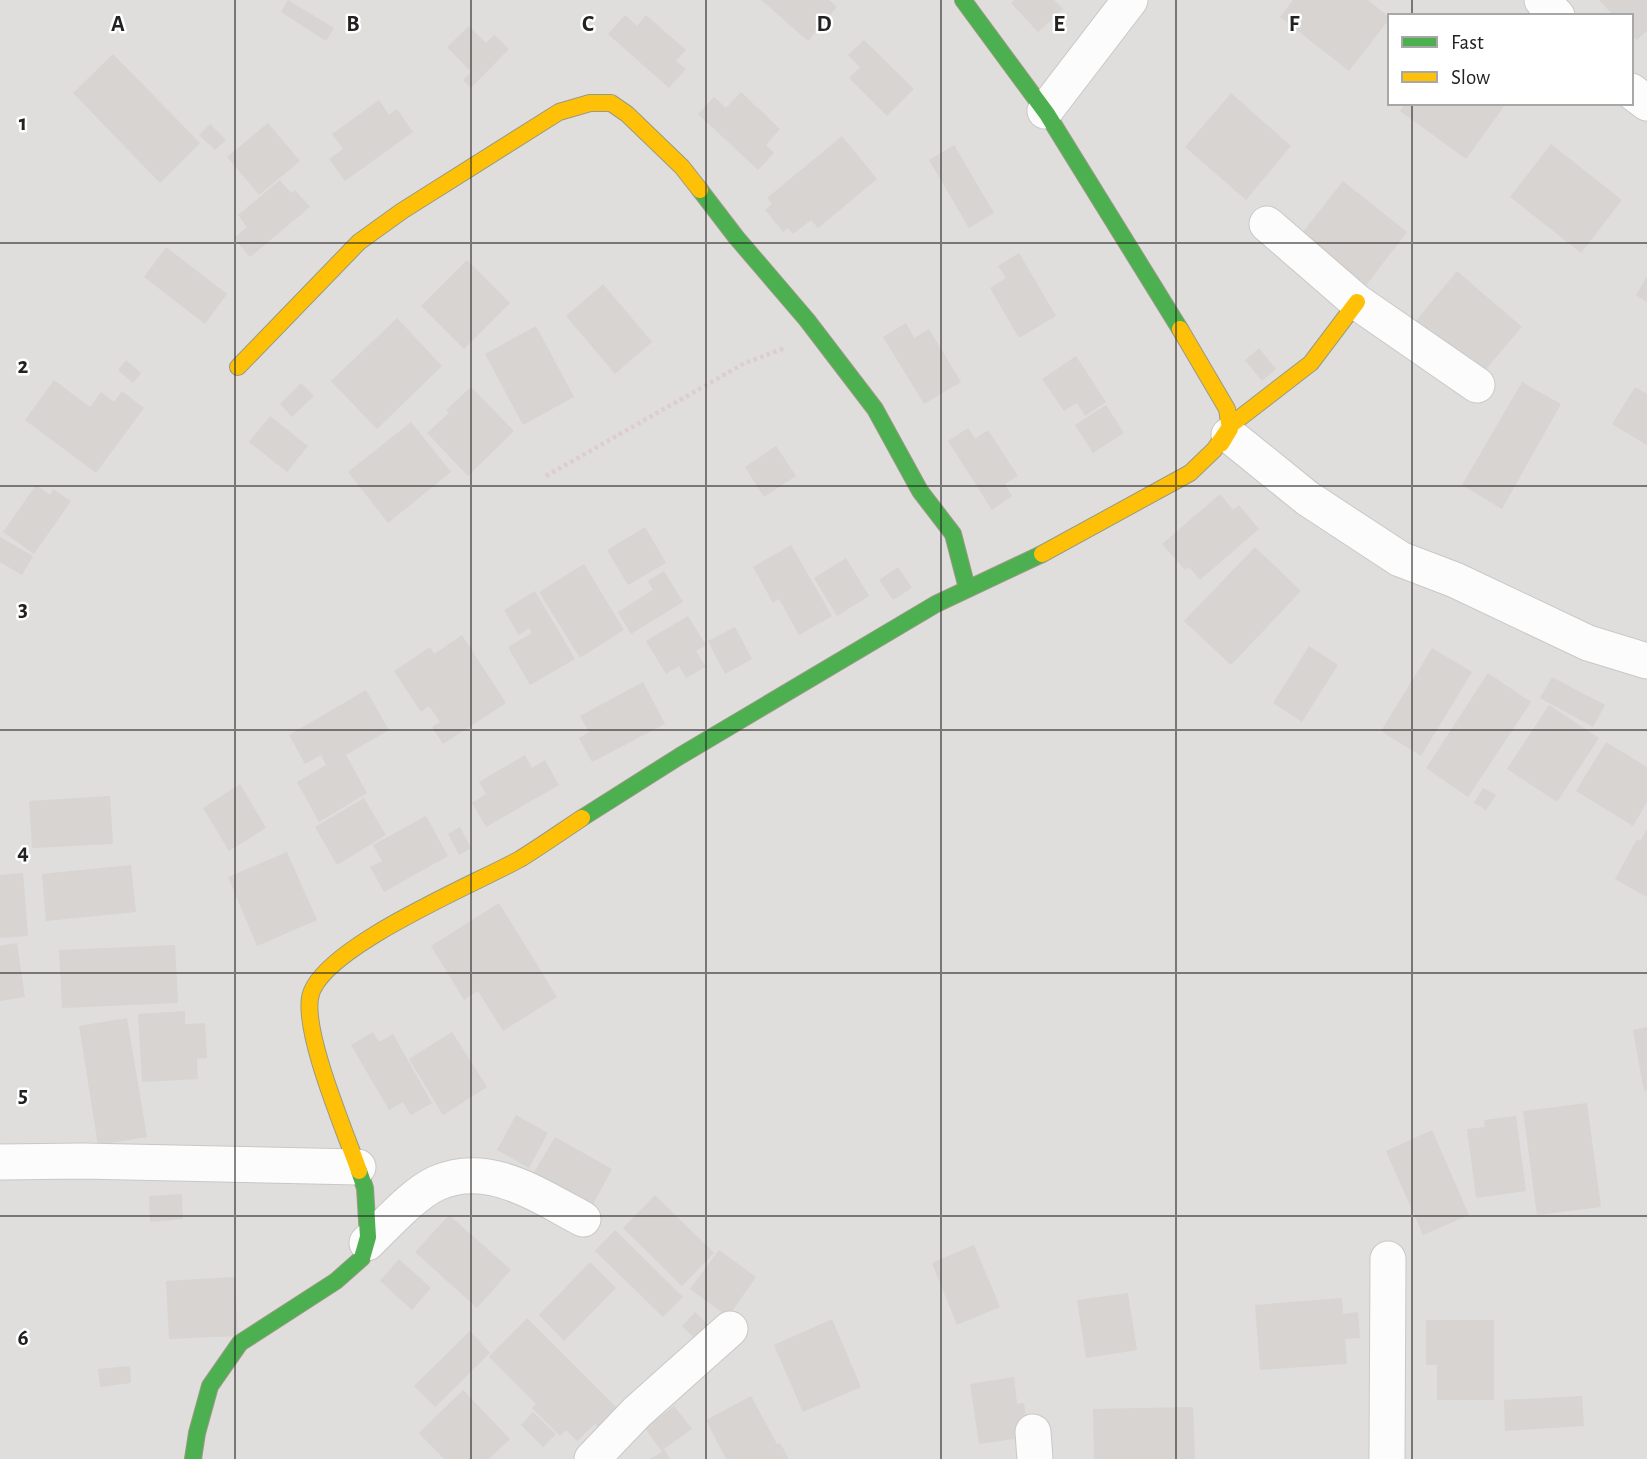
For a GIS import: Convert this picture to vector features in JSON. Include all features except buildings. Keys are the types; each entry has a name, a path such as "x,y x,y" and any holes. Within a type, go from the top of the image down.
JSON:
{"street":[{"path":"963,0 1045,111 1216,387 1225,437 1307,498 1400,559 1467,585 1588,643 1647,661"},
{"path":"1045,111 1130,0"},
{"path":"1542,0 1555,14"},
{"path":"1633,92 1647,103"},
{"path":"238,367 359,242 402,211 559,112 590,103 611,103 627,114 682,167 736,237 807,320 875,409 920,491 953,534 967,588"},
{"path":"1267,224 1357,302 1477,386"},
{"path":"193,1459 210,1386 240,1343 336,1281 362,1258 367,1242 365,1188 316,1046 310,1020 310,995 323,976 348,952 396,921 519,859 680,757 936,604 1066,542 1190,473 1225,437 1311,363 1357,302"},
{"path":"0,1162 82,1161 358,1167"},
{"path":"367,1242 417,1197 437,1183 482,1175 514,1183 583,1219"},
{"path":"1387,1459 1388,1259"},
{"path":"592,1459 637,1412 730,1329"}],"path":[{"path":"546,476 745,363 819,337"}],"shaded area":[{"path":"0,0 1647,0 1647,1459 0,1459"}],"traffic: fast":[{"path":"963,0 1047,114 1180,329"},
{"path":"700,190 807,320 875,409 920,491 953,534 967,588"},
{"path":"582,818 680,756 936,604 1042,554"},
{"path":"193,1459 210,1386 240,1343 336,1281 362,1258 368,1237 365,1188 359,1171"}],"traffic: slow":[{"path":"238,367 359,242 402,211 559,112 590,103 611,103 627,114 682,167 700,190"},
{"path":"1042,554 1190,473 1214,450 1232,424 1311,363 1357,302"},
{"path":"1180,329 1227,409 1230,429 1221,444"},
{"path":"359,1171 327,1084 313,1035 310,998 319,979 340,959 368,939 520,859 582,818"}]}
